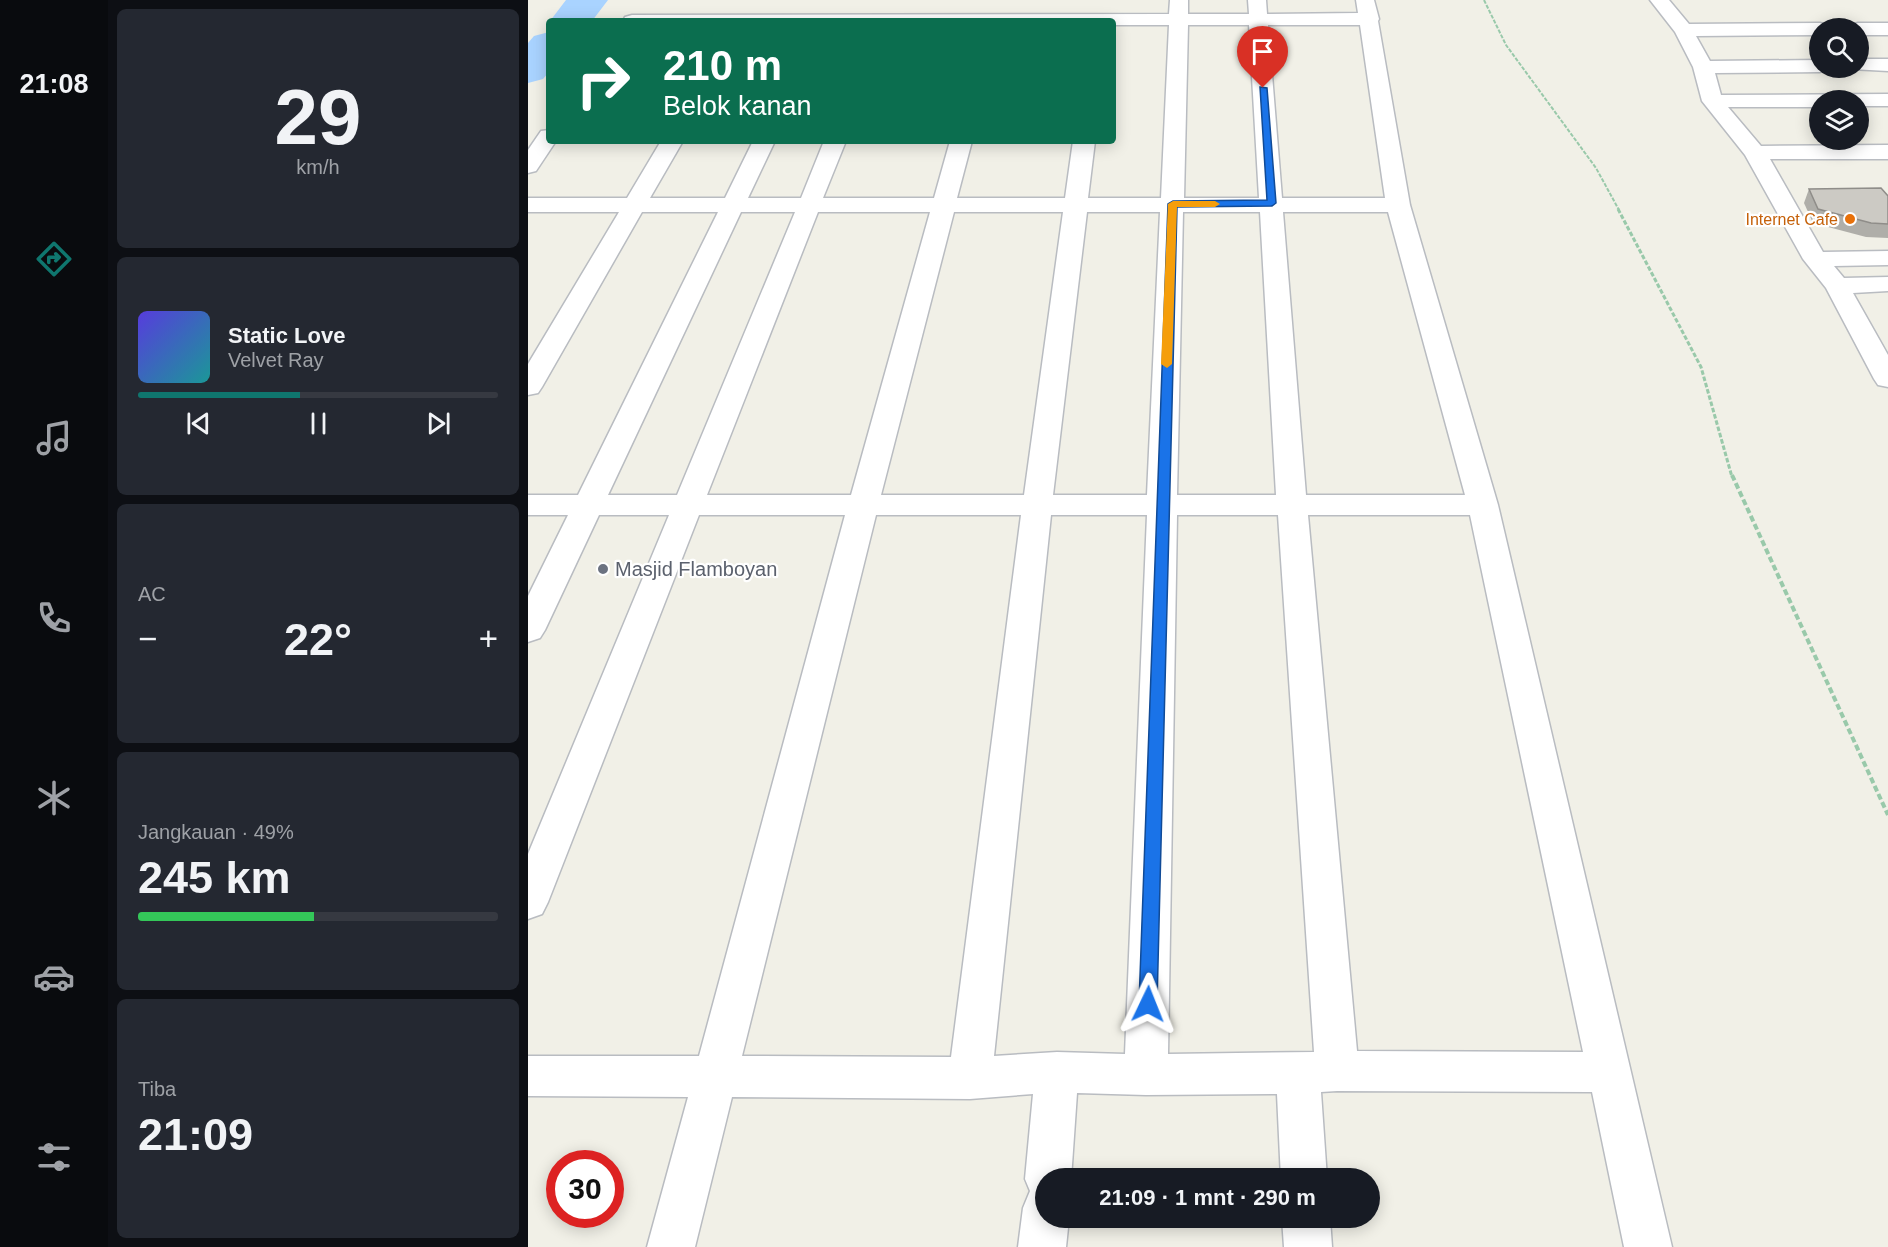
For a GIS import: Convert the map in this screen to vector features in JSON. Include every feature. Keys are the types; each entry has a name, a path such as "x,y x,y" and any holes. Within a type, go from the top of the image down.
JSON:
{"street":[{"path":"634,18 646,0"},
{"path":"744,18 754,0"},
{"path":"824,18 833,0"},
{"path":"885,18 892,0"},
{"path":"994,18 999,0"},
{"path":"1099,18 1101,0"},
{"path":"1659,0 1684,30 1703,67 1712,101 1755,153 1815,259 1837,286 1880,348 1888,379"},
{"path":"1116,19 1179,10 1367,9 1398,205 1483,505 1648,1247"},
{"path":"1146,1075 1179,10"},
{"path":"1257,10 1292,504 1318,1072 1305,1168"},
{"path":"1684,30 1809,29"},
{"path":"1869,29 1888,29"},
{"path":"1869,65 1888,65"},
{"path":"1703,67 1809,66"},
{"path":"1712,101 1888,100"},
{"path":"528,166 546,140"},
{"path":"528,387 670,144"},
{"path":"528,630 764,144"},
{"path":"528,902 686,505 834,144"},
{"path":"671,1247 863,505 961,144"},
{"path":"970,1078 1037,507 1084,144"},
{"path":"1755,153 1888,152"},
{"path":"1781,202 1805,201"},
{"path":"528,205 1272,203 1398,205"},
{"path":"1815,259 1888,258"},
{"path":"1837,286 1888,284"},
{"path":"528,506 1483,505"},
{"path":"528,1076 970,1078 1057,1072 1146,1075 1318,1072 1610,1072"},
{"path":"1049,1168 1057,1072"},
{"path":"1042,1247 1044,1228"},
{"path":"1307,1228 1308,1247"}],"path":[{"path":"1484,0 1506,45 1596,168 1696,358 1734,483 1888,815"}],"building":[{"path":"1881,188 1888,196 1888,224 1871,223 1818,209 1809,189"}],"waterway":[{"path":"573,18 588,0"},
{"path":"528,70 546,49"}],"slow traffic":[{"path":"1167,364 1173,204 1215,204"}],"place":[{"name":"Internet Cafe","path":"1850,219"},
{"name":"Masjid Flamboyan","path":"603,569"}],"route":[{"path":"1148,1004 1173,204 1272,203 1263,88"}]}
